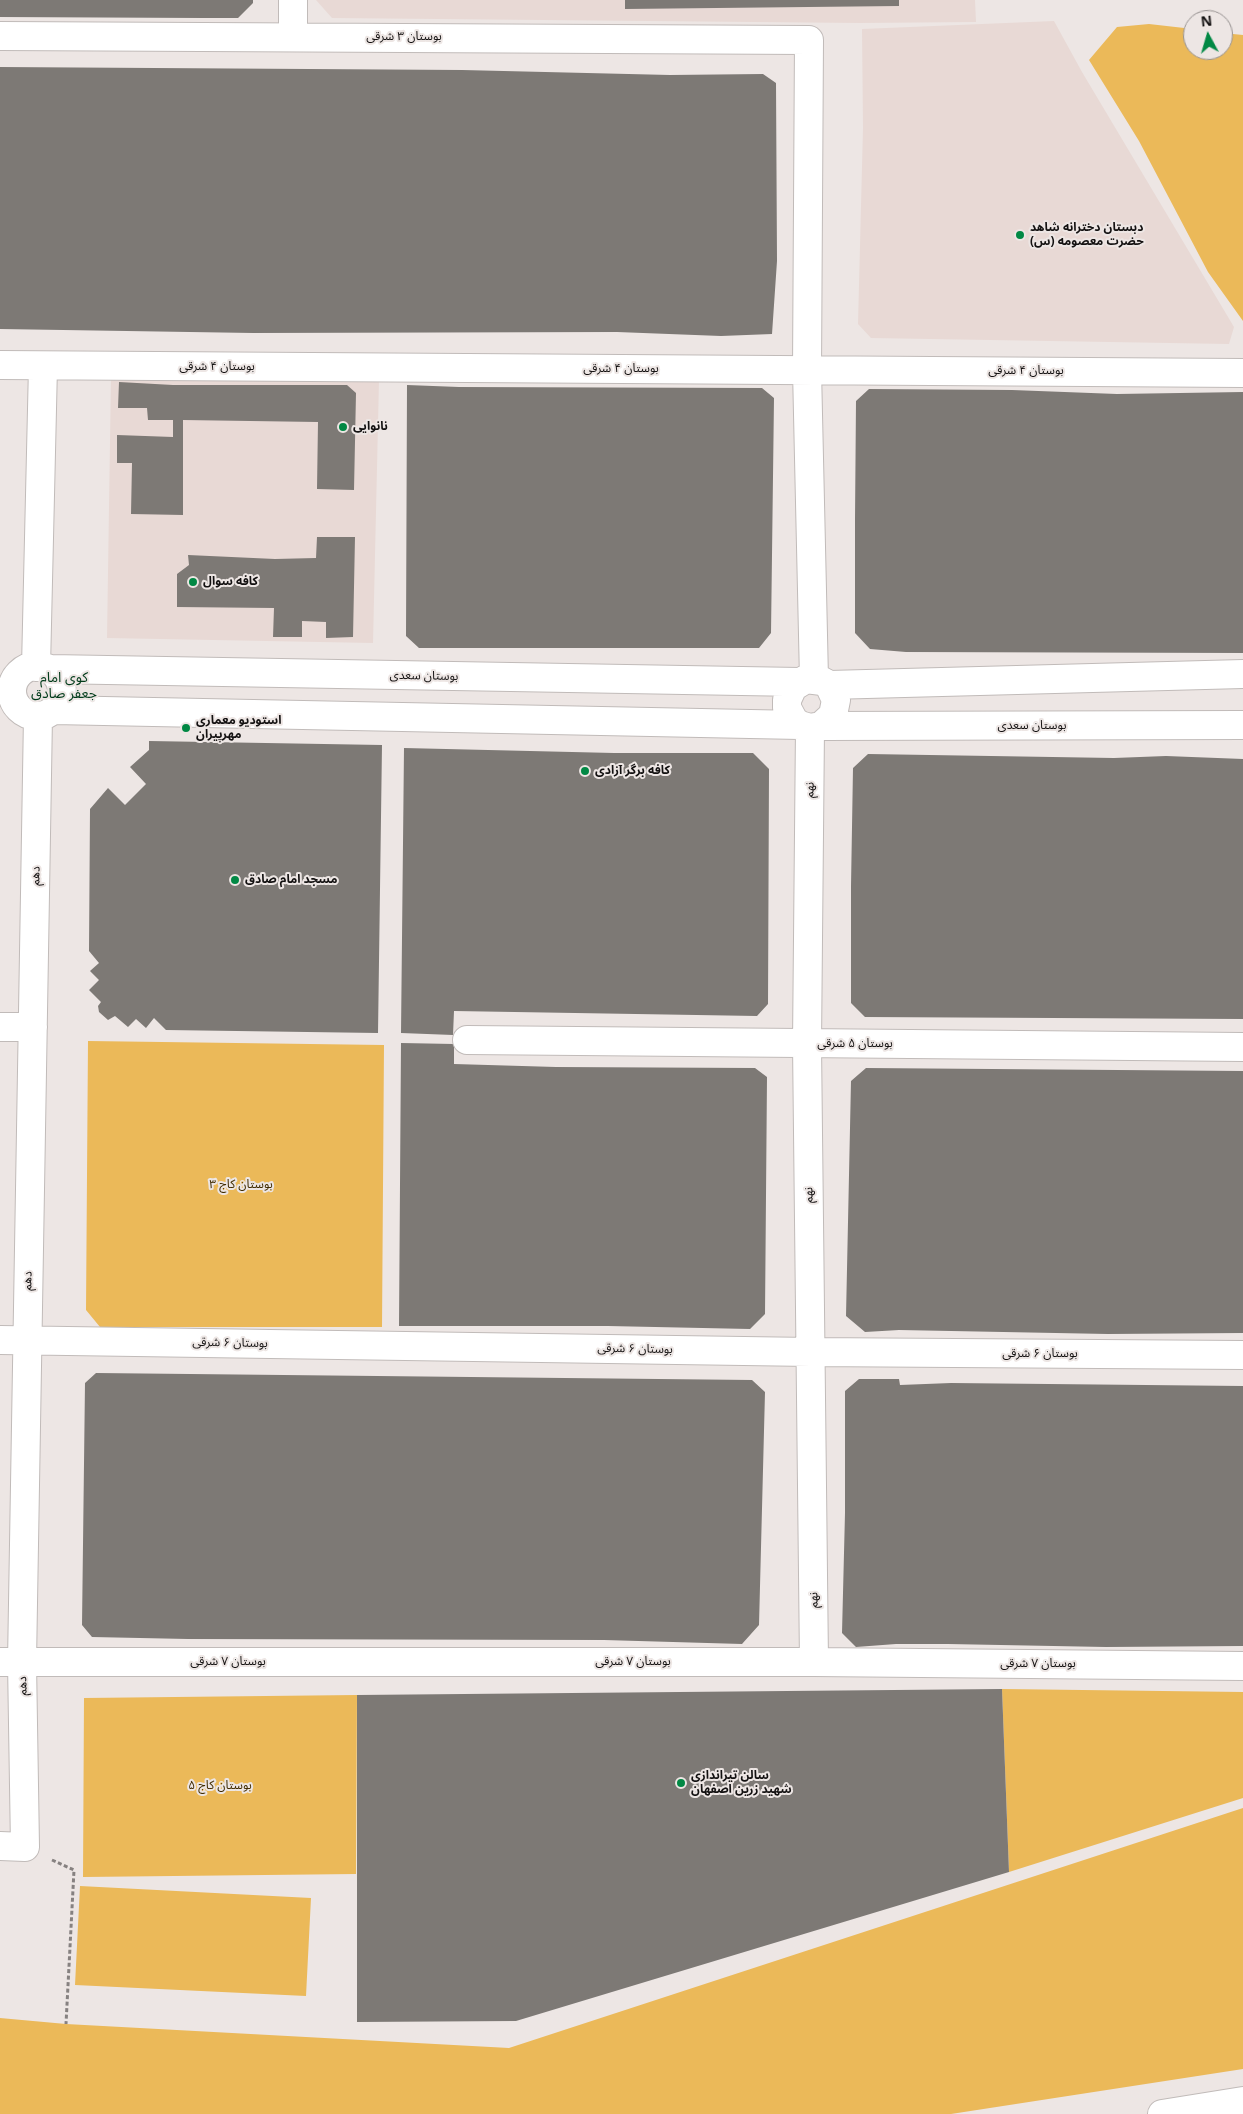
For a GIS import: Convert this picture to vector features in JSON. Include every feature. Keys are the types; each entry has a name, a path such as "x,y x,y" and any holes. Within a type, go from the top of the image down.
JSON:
{"street":[{"path":"293,0 293,37"},
{"name":"بوستان ۳ شرقی","path":"0,36 809,40 807,370"},
{"name":"بوستان ۴ شرقی","path":"0,365 1243,373"},
{"path":"27,670 43,366"},
{"path":"807,370 814,682 836,700 836,708 833,715 811,726 790,715 787,708 789,693 814,682"},
{"path":"27,670 60,681 62,689 59,704 29,712 14,699 12,691 17,677 27,670"},
{"name":"بوستان سعدی","path":"27,670 814,682 1243,674"},
{"name":"بوستان سعدی","path":"29,712 811,726 1243,725"},
{"name":"دهم","path":"12,1846 11,1662 27,1340 33,1027 29,712"},
{"name":"نهم","path":"811,726 807,1044 814,1662"},
{"path":"0,1027 33,1027"},
{"name":"بوستان ۵ شرقی","path":"467,1040 1243,1047"},
{"name":"بوستان ۶ شرقی","path":"0,1340 811,1352 1243,1355"},
{"name":"بوستان ۷ شرقی","path":"11,1662 814,1662 1243,1666"},
{"path":"1162,2114 1243,2101"}],"path":[{"path":"12,1846 74,1870 66,2024"}],"shaded area":[{"path":"316,0 975,0 976,22 860,23 332,18"},
{"name":"دبستان دخترانه شاهد حضرت معصومه (س)","path":"1054,21 1082,72 1234,327 1229,344 871,338 858,324 863,128 862,29"},
{"path":"111,377 379,380 373,643 107,638"}],"green space":[{"path":"1149,24 1183,28 1183,60 1233,60 1233,34 1243,35 1243,321 1208,272 1139,141 1089,60 1117,27"},
{"name":"بوستان کاج ۳","path":"88,1041 384,1045 382,1327 100,1327 86,1310"},
{"path":"1002,1689 1243,1692 1243,1798 1009,1872"},
{"name":"بوستان کاج ۵","path":"357,1695 356,1874 83,1877 84,1698"},
{"path":"1243,1808 1243,2069 951,2114 0,2114 0,2018 66,2024 509,2048"},
{"path":"80,1886 311,1898 306,1996 75,1985"}],"building":[{"path":"0,0 253,0 253,3 238,18 0,17"},
{"path":"625,0 899,0 899,6 625,9"},
{"path":"0,67 462,70 670,75 763,74 776,83 777,261 772,334 721,336 617,332 253,333 0,329"},
{"path":"119,382 173,385 347,385 356,393 354,490 317,489 318,422 183,420 183,515 131,514 132,463 117,463 117,435 173,437 173,420 148,420 147,408 118,408"},
{"path":"407,385 459,387 762,388 774,398 771,633 759,648 419,648 406,636"},
{"path":"869,389 1012,390 1117,394 1243,392 1243,653 906,652 870,649 855,633 856,401"},
{"path":"317,537 355,537 353,637 326,638 326,622 302,621 302,637 273,637 274,608 177,607 177,574 189,565 188,555 275,559 316,558"},
{"name":"مسجد امام صادق","path":"149,741 382,745 378,1033 166,1030 154,1018 146,1028 136,1019 128,1027 115,1016 108,1020 99,1012 98,1006 101,1002 89,990 99,980 90,971 99,963 89,951 90,809 108,788 125,805 146,784 130,767 149,750"},
{"path":"404,748 614,753 753,753 769,769 768,1004 757,1016 454,1011 453,1035 401,1033"},
{"path":"868,754 1114,758 1166,756 1243,759 1243,1019 865,1017 851,1003 851,886 853,768"},
{"path":"401,1043 454,1044 454,1064 556,1067 755,1068 767,1077 765,1314 750,1329 608,1326 399,1326"},
{"path":"866,1068 1243,1071 1243,1333 1108,1334 899,1330 865,1332 846,1316 851,1081"},
{"path":"96,1373 752,1380 765,1392 759,1625 742,1644 604,1640 92,1637 82,1625 85,1383"},
{"path":"859,1379 899,1379 900,1385 951,1383 1243,1386 1243,1646 1106,1647 896,1644 856,1647 842,1633 845,1513 845,1391"},
{"name":"سالن تیراندازی شهید زرین اصفهان","path":"1002,1689 1009,1872 516,2021 357,2022 357,1695"}],"place":[{"name":"دبستان دخترانه شاهد حضرت معصومه (س)","path":"1020,235"},
{"name":"نانوایی","path":"343,427"},
{"name":"کافه سوال","path":"193,582"},
{"name":"استودیو معماری مهرپیران","path":"186,728"},
{"name":"کافه برگر آزادی","path":"585,771"},
{"name":"مسجد امام صادق","path":"235,880"},
{"name":"سالن تیراندازی شهید زرین اصفهان","path":"681,1783"}],"district":[{"name":"کوی امام جعفر صادق","path":"64,686"}]}
